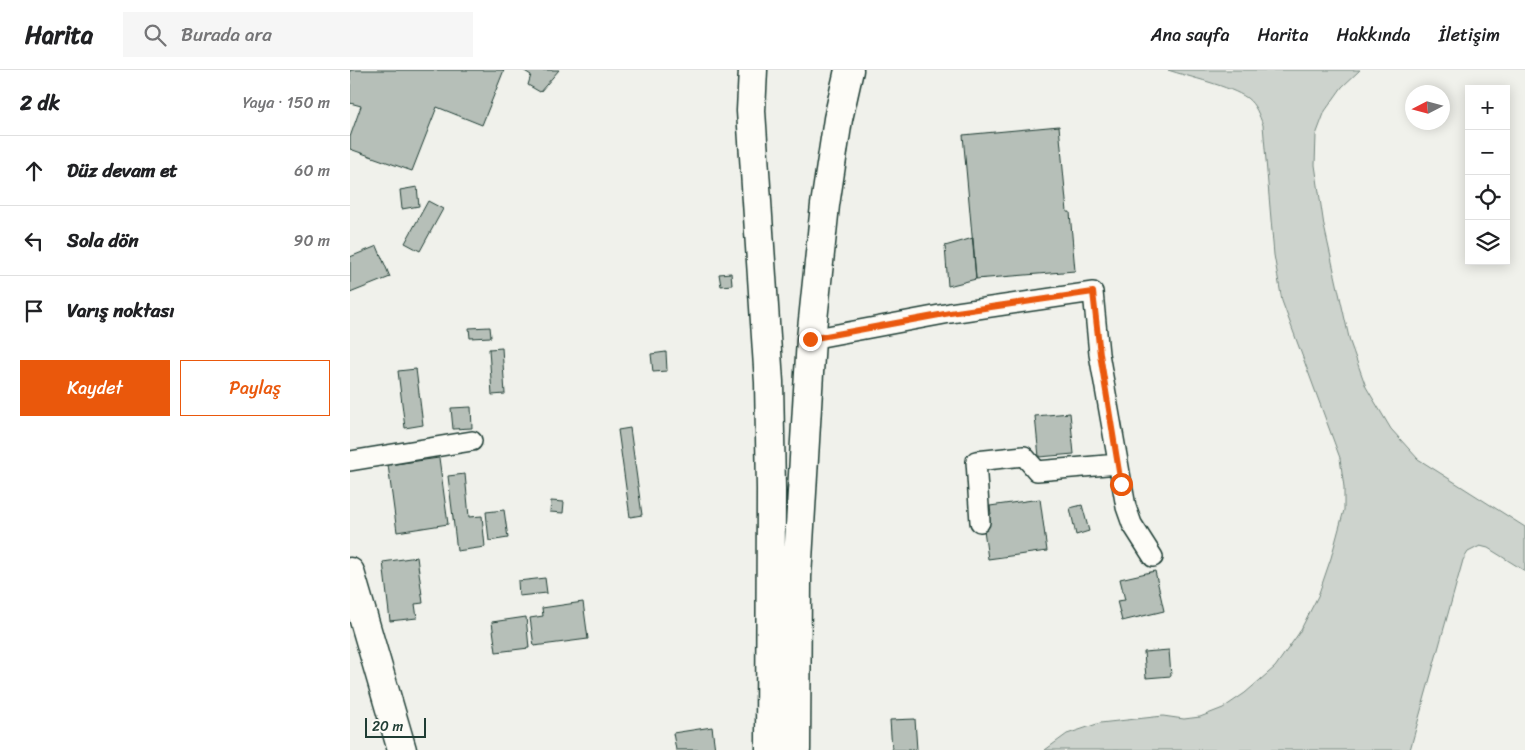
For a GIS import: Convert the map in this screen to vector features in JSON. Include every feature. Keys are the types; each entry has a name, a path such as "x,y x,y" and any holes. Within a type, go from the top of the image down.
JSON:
{"main road":[{"path":"742,70 751,111"},
{"path":"753,70 751,111 769,382 771,489 770,750"},
{"path":"796,750 797,577 810,339 825,205 838,118 848,70"},
{"path":"350,572 402,750"}],"street":[{"path":"810,339 950,313 1093,292 1100,354 1125,500 1132,524 1153,556"},
{"path":"350,461 472,441"},
{"path":"980,522 976,461 1024,456 1037,472 1118,464"}],"shaded area":[{"path":"1168,70 1360,70 1342,87 1325,111 1316,135 1315,165 1324,226 1350,342 1366,387 1391,429 1418,459 1525,527 1525,571 1488,548 1480,546 1468,552 1463,560 1410,750 1045,750 1067,734 1100,723 1163,716 1184,719 1200,717 1223,708 1245,693 1275,667 1299,633 1318,596 1344,510 1344,487 1340,458 1282,301 1274,255 1263,125 1257,110 1247,98 1240,94"}],"building":[{"path":"350,70 504,70 482,125 437,107 412,171 350,149 350,137 361,106 350,103"},
{"path":"523,70 559,70 540,92 528,85 531,75"},
{"path":"1059,126 1067,212 1070,212 1075,271 976,279 963,135"},
{"path":"417,187 419,206 402,209 400,190"},
{"path":"428,201 443,209 420,251 405,243"},
{"path":"973,238 976,279 948,286 945,246"},
{"path":"377,246 390,277 350,293 350,257"},
{"path":"731,273 732,285 721,286 719,274"},
{"path":"490,327 491,337 470,338 469,328"},
{"path":"502,348 505,394 492,395 489,349"},
{"path":"666,352 667,371 653,372 651,354"},
{"path":"416,369 423,425 405,428 398,371"},
{"path":"471,407 472,428 453,429 451,408"},
{"path":"1070,413 1074,454 1039,457 1035,416"},
{"path":"630,428 642,515 630,517 618,430"},
{"path":"439,458 448,524 397,532 388,465"},
{"path":"465,474 469,517 482,516 485,547 457,551 448,476"},
{"path":"1040,499 1047,551 988,559 982,515 991,514 990,506"},
{"path":"551,501 564,502 563,513 550,512"},
{"path":"1082,505 1089,531 1076,535 1070,508"},
{"path":"504,510 508,538 489,541 486,512"},
{"path":"417,557 423,603 415,604 417,618 390,621 383,562"},
{"path":"1155,571 1164,611 1122,621 1117,601 1125,600 1120,579"},
{"path":"545,578 547,593 519,596 518,581"},
{"path":"583,602 588,639 534,646 530,618 543,616 542,608"},
{"path":"526,617 529,648 496,652 492,622"},
{"path":"1169,650 1171,676 1146,678 1144,652"},
{"path":"915,719 917,750 892,750 890,720"},
{"path":"712,727 715,750 676,750 673,733"}],"route":[{"path":"810,339 950,313 1093,292 1100,354 1121,484"}]}
